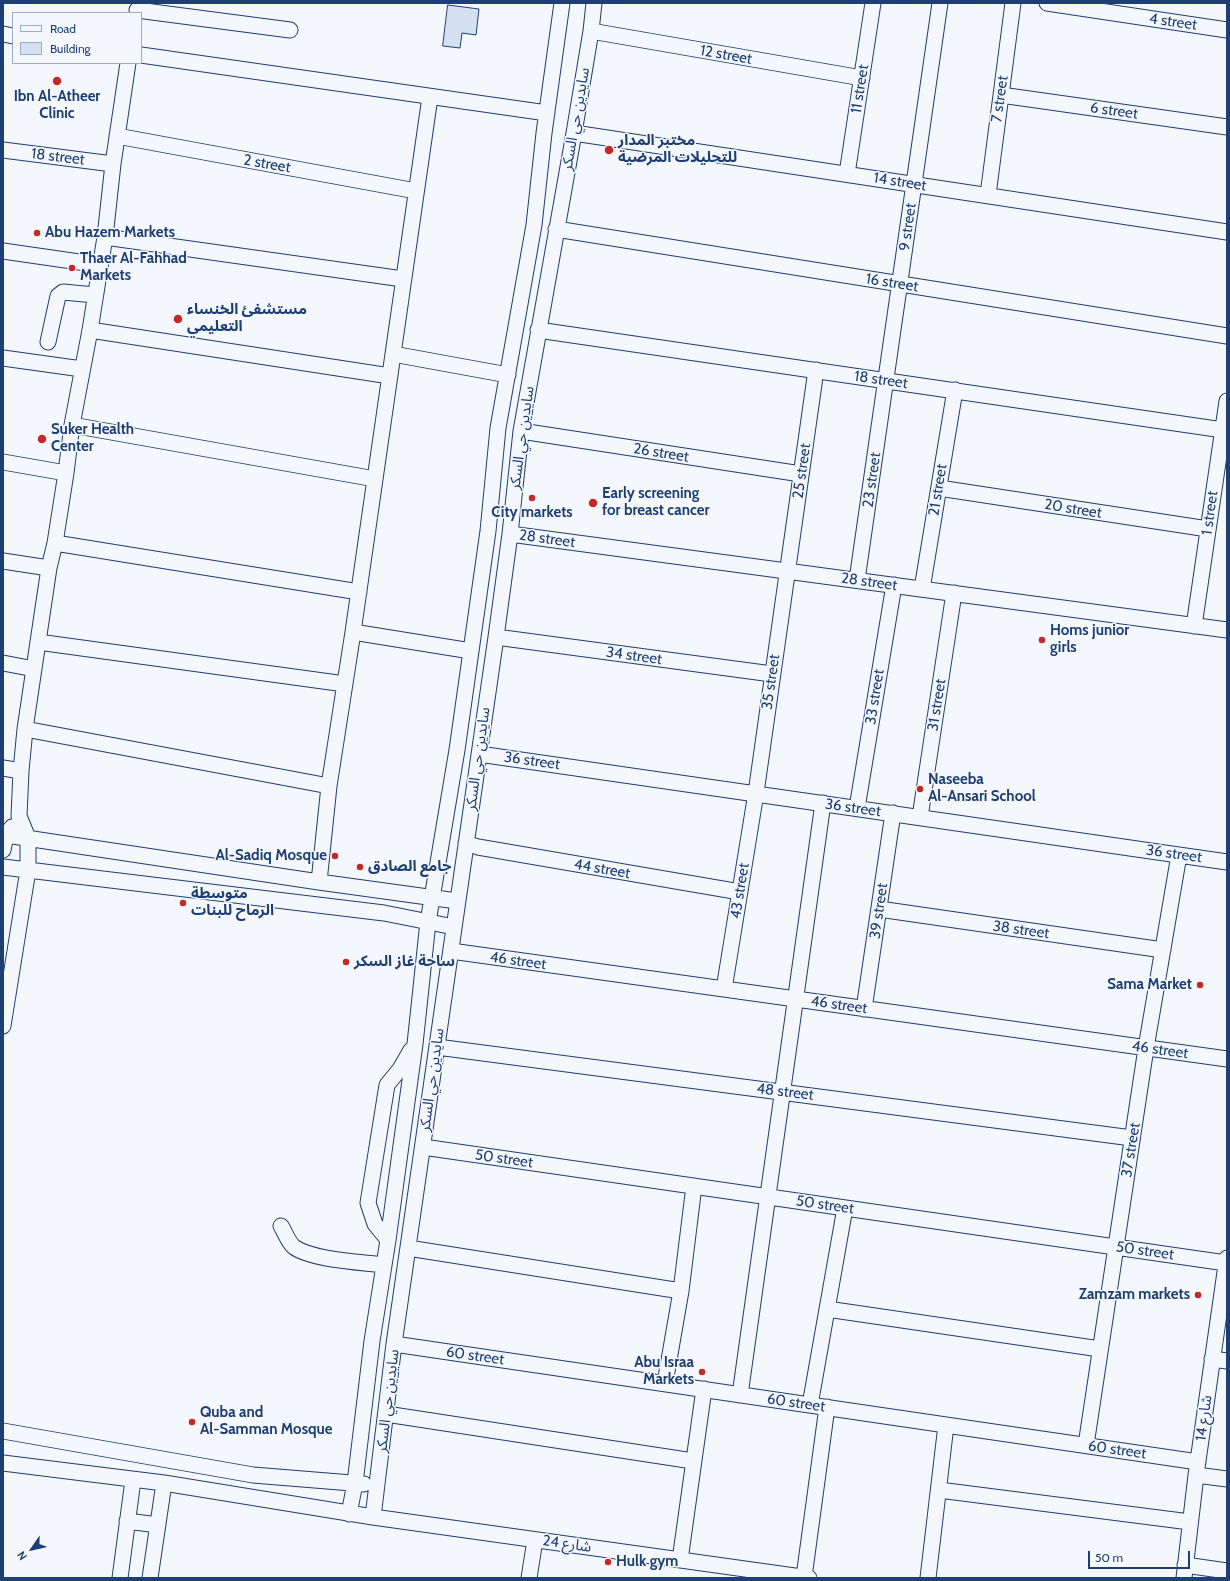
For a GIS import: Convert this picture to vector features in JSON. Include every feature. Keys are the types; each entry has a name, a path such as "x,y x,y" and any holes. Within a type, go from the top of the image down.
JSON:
{"street":[{"name":"سايدين حي السكر","path":"349,1514 355,1483 372,1341 388,1240 415,1044 428,922 443,840 471,651 488,531 498,428 534,225 544,133 548,113 562,3"},
{"name":"سايدين حي السكر","path":"373,1517 394,1344 510,534 520,431 574,133 594,3"},
{"name":"11 street","path":"847,174 873,3"},
{"name":"9 street","path":"886,380 940,3"},
{"name":"7 street","path":"988,195 1013,3"},
{"name":"4 street","path":"1047,3 1227,30"},
{"path":"137,9 290,30"},
{"name":"12 street","path":"590,31 862,78"},
{"path":"142,55 548,113"},
{"path":"3,1026 28,870 28,838 19,816 25,729 49,568 55,543 66,473 72,425 90,330 105,237 113,164 128,64"},
{"name":"6 street","path":"1001,95 1227,127"},
{"path":"319,882 329,786 359,592 430,97"},
{"name":"14 street","path":"574,133 1227,232"},
{"name":"2 street","path":"117,136 416,191"},
{"name":"18 street","path":"3,150 113,164"},
{"name":"16 street","path":"556,229 1227,336"},
{"path":"105,237 403,279"},
{"path":"3,251 100,266"},
{"path":"48,342 58,296 63,292 95,295"},
{"path":"90,330 390,376"},
{"name":"18 street","path":"538,330 1223,430"},
{"path":"393,354 508,375"},
{"path":"3,358 82,369"},
{"name":"25 street","path":"788,571 816,370"},
{"name":"23 street","path":"857,580 886,380"},
{"name":"21 street","path":"922,589 955,390"},
{"name":"1 street","path":"1194,626 1227,401"},
{"path":"72,425 375,479"},
{"name":"26 street","path":"520,431 801,474"},
{"path":"3,462 66,473"},
{"name":"20 street","path":"939,488 1208,529"},
{"name":"28 street","path":"510,534 1227,630"},
{"path":"55,543 359,592"},
{"path":"3,561 49,568"},
{"name":"35 street","path":"756,793 788,571"},
{"name":"33 street","path":"857,808 894,585"},
{"name":"31 street","path":"920,817 954,593"},
{"path":"353,632 471,651"},
{"name":"34 street","path":"496,637 772,674"},
{"path":"38,642 345,684"},
{"path":"3,663 34,669"},
{"path":"25,729 329,786"},
{"name":"36 street","path":"479,754 1227,862"},
{"path":"3,768 21,771"},
{"name":"43 street","path":"724,989 756,793"},
{"path":"740,1395 769,1197 823,803"},
{"name":"39 street","path":"864,1009 893,813"},
{"path":"4,842 19,816"},
{"path":"4,842 28,838 319,882 458,901"},
{"name":"44 street","path":"466,843 478,847 740,892"},
{"name":"37 street","path":"1086,1445 1146,1048 1179,855"},
{"path":"3,867 384,913 454,927"},
{"name":"38 street","path":"879,909 1163,950"},
{"name":"46 street","path":"451,951 1227,1059"},
{"path":"388,1240 375,1224 368,1203 387,1085 400,1069 415,1044"},
{"name":"48 street","path":"437,1047 1132,1138"},
{"name":"50 street","path":"423,1147 1116,1247 1227,1261"},
{"path":"665,1384 680,1291 694,1186"},
{"path":"810,1405 845,1208"},
{"path":"281,1226 294,1247 310,1254 384,1265"},
{"path":"408,1248 680,1291"},
{"name":"شارع 14","path":"1185,1571 1197,1468 1220,1360 1227,1261"},
{"path":"827,1309 1100,1349"},
{"name":"60 street","path":"394,1344 1086,1445 1197,1468 1227,1479"},
{"path":"680,1560 704,1389"},
{"path":"806,1578 827,1407"},
{"path":"386,1414 693,1461"},
{"path":"928,1578 946,1425"},
{"path":"3,1431 253,1475 377,1484"},
{"name":"شارع 24","path":"3,1463 164,1483 349,1514 806,1578"},
{"path":"120,1578 133,1480"},
{"path":"150,1578 164,1483"},
{"path":"938,1490 1190,1522"},
{"path":"127,1521 158,1525"},
{"path":"529,1578 535,1540"},
{"path":"1185,1571 1227,1572"}],"building":[{"path":"448,5 479,9 476,35 462,33 460,48 443,46"}],"place":[{"name":"Ibn Al-Atheer Clinic","path":"57,81"},
{"name":"مختبر المدار للتحليلات المرضية","path":"609,150"},
{"name":"Abu Hazem Markets","path":"37,233"},
{"name":"Thaer Al-Fahhad Markets","path":"72,268"},
{"name":"مستشفئ الخنساء التعليمي","path":"178,319"},
{"name":"Suker Health Center","path":"42,439"},
{"name":"City markets","path":"532,498"},
{"name":"Early screening for breast cancer","path":"593,503"},
{"name":"Homs junior girls","path":"1042,640"},
{"name":"Naseeba Al-Ansari School","path":"920,789"},
{"name":"Al-Sadiq Mosque","path":"335,856"},
{"name":"جامع الصادق","path":"360,867"},
{"name":"متوسطة الرماح للبنات","path":"183,903"},
{"name":"ساحة غاز السكر","path":"346,962"},
{"name":"Sama Market","path":"1200,985"},
{"name":"Zamzam markets","path":"1198,1295"},
{"name":"Abu Israa Markets","path":"702,1372"},
{"name":"Quba and Al-Samman Mosque","path":"192,1422"},
{"name":"Hulk gym","path":"608,1562"}]}
